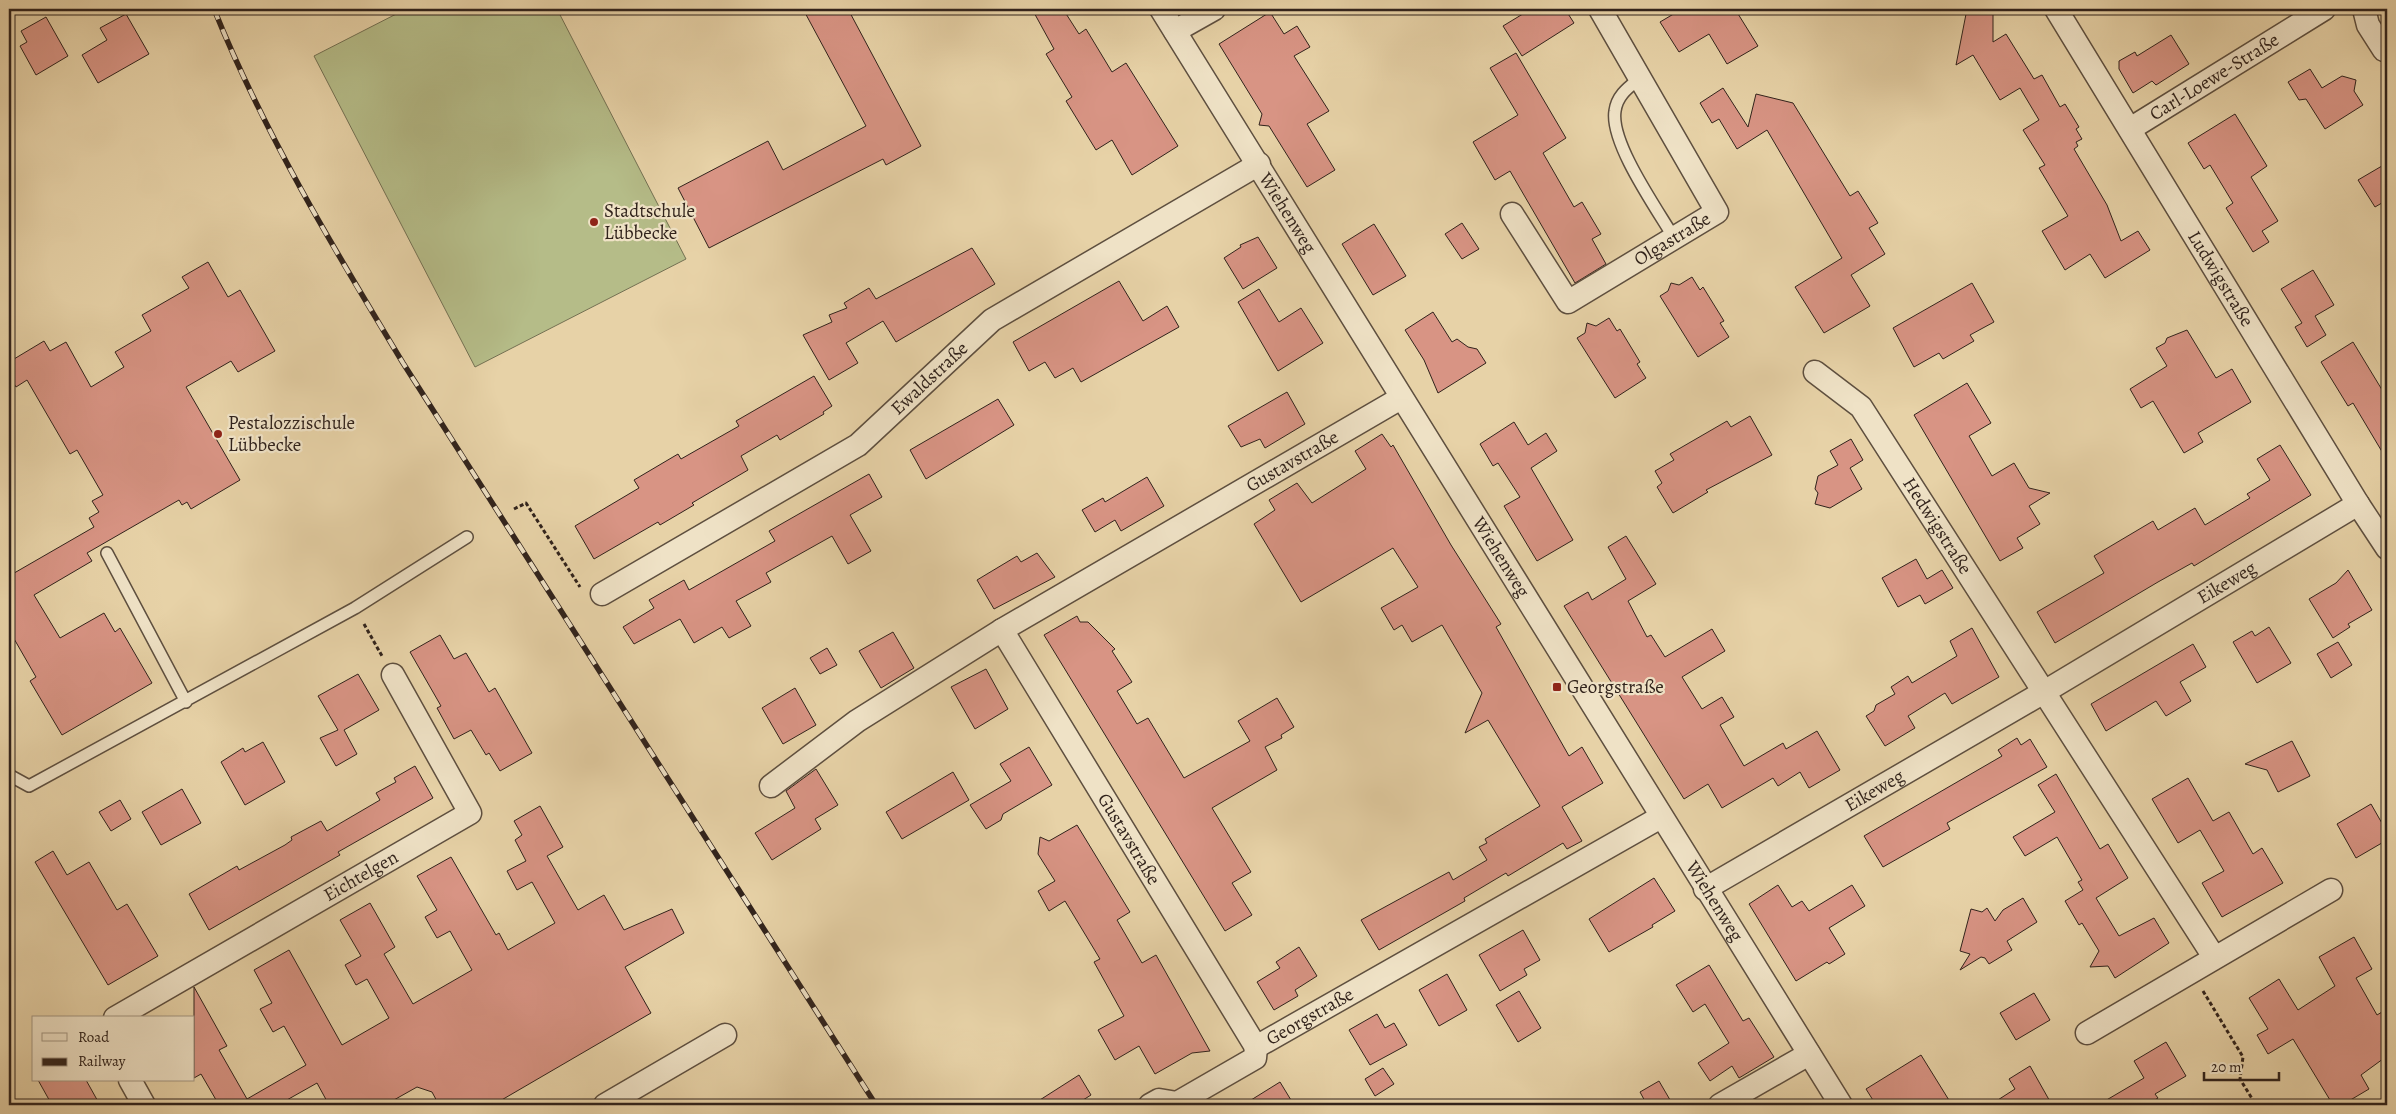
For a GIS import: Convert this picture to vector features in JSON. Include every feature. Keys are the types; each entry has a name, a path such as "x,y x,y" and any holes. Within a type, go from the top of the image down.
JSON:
{"street":[{"name":"Wiehenweg","path":"1161,9 1259,164 1401,398 1705,889 1841,1105"},
{"path":"1175,31 1214,9"},
{"name":"Olgastraße","path":"1512,214 1568,302 1717,212 1600,9"},
{"name":"Ludwigstraße","path":"2056,9 2358,504 2387,548"},
{"name":"Carl-Loewe-Straße","path":"2130,129 2324,9"},
{"path":"2364,9 2368,25 2384,50 2387,51"},
{"name":"Ewaldstraße","path":"602,594 858,445 992,320 1259,164"},
{"name":"Hedwigstraße","path":"1815,372 1860,406 2044,692"},
{"name":"Gustavstraße","path":"771,786 857,722 1002,630 1401,398"},
{"name":"Eikeweg","path":"1705,889 2044,692 2358,504"},
{"name":"Gustavstraße","path":"1002,630 1256,1048"},
{"name":"Eichtelgen","path":"118,1016 470,813 392,675"},
{"path":"2044,692 2214,957"},
{"name":"Georgstraße","path":"1150,1105 1159,1100 1178,1104 1255,1058 1256,1048 1661,817"},
{"path":"2087,1033 2331,890"},
{"path":"605,1105 725,1036"},
{"path":"1720,1105 1809,1054"},
{"path":"131,1082 144,1105"}],"lane":[{"path":"1640,78 1622,94 1615,111 1616,132 1624,151 1674,238"},
{"path":"9,775 29,786 186,702 355,608 467,538"},
{"path":"107,553 186,702"}],"path":[{"path":"514,509 526,503 587,596 602,594"},
{"path":"355,608 392,675"},
{"path":"2191,971 2243,1057 2240,1079 2256,1105"}],"green space":[{"path":"406,9 557,9 686,259 475,367 314,56"}],"building":[{"path":"803,9 848,9 921,146 886,165 883,159 709,248 678,188 768,141 783,170 866,126"},
{"path":"1032,9 1063,9 1079,34 1086,29 1112,72 1126,63 1178,146 1132,175 1112,140 1096,150 1066,101 1072,97 1046,54 1054,49"},
{"path":"1531,9 1565,9 1574,23 1522,56 1503,26"},
{"path":"1682,9 1735,9 1758,46 1727,64 1709,34 1679,52 1660,22"},
{"path":"1967,9 1993,9 1993,42 2006,34 2034,79 2042,75 2060,107 2065,104 2079,127 2076,129 2082,139 2076,142 2078,146 2074,149 2107,205 2121,241 2138,231 2150,250 2105,278 2090,254 2065,270 2042,231 2068,216 2039,168 2045,165 2023,130 2039,120 2020,88 2000,100 1973,55 1956,65"},
{"path":"1270,12 1284,34 1297,26 1310,47 1294,56 1329,111 1307,124 1335,170 1307,187 1269,126 1259,125 1262,114 1219,44"},
{"path":"126,14 149,54 98,83 82,55 107,40 100,28"},
{"path":"46,17 68,56 36,75 20,46 27,42 21,31"},
{"path":"2171,35 2189,64 2156,85 2152,81 2133,93 2119,69 2119,61 2135,52 2137,56"},
{"path":"1516,53 1566,138 1543,153 1574,207 1582,202 1601,234 1592,239 1606,264 1575,283 1510,171 1495,180 1473,142 1518,115 1490,68"},
{"path":"2310,69 2322,88 2342,76 2356,80 2354,91 2363,105 2325,129 2306,99 2299,100 2288,82"},
{"path":"1723,88 1748,127 1756,94 1793,103 1850,196 1858,191 1878,223 1869,228 1885,254 1851,275 1870,306 1824,333 1795,287 1842,258 1767,130 1737,149 1719,119 1712,123 1700,103"},
{"path":"2235,114 2267,166 2251,177 2278,221 2262,231 2269,242 2253,252 2226,208 2233,203 2210,165 2204,169 2188,143"},
{"path":"2387,163 2387,200 2375,207 2358,180"},
{"path":"1462,223 1479,249 1462,259 1445,234"},
{"path":"1374,224 1406,276 1373,295 1342,244"},
{"path":"1258,237 1277,268 1243,289 1224,258 1241,247 1240,245"},
{"path":"972,248 995,284 896,342 883,321 846,343 858,363 829,380 803,335 832,322 829,315 847,308 844,303 869,288 876,299"},
{"path":"208,262 228,297 240,290 275,351 238,372 231,361 186,387 240,480 191,509 187,502 182,505 179,500 87,553 92,561 34,595 60,638 104,613 115,632 120,628 152,683 62,735 30,681 36,677 9,630 9,576 94,527 89,518 99,512 92,501 103,495 77,450 70,454 27,380 16,387 9,375 9,362 44,341 50,351 66,342 91,387 124,367 115,352 151,331 142,315 189,288 182,277"},
{"path":"2313,270 2334,305 2315,316 2326,335 2307,347 2295,327 2302,323 2281,289"},
{"path":"1692,277 1700,290 1703,287 1724,321 1720,323 1729,337 1698,357 1660,296 1668,291 1671,283 1679,285"},
{"path":"1119,281 1143,321 1167,306 1179,327 1081,382 1073,368 1055,378 1045,362 1029,371 1013,342"},
{"path":"1972,283 1994,322 1970,335 1974,341 1943,359 1939,353 1914,367 1893,328"},
{"path":"1259,289 1279,322 1301,308 1323,343 1278,371 1238,302"},
{"path":"1433,312 1452,342 1457,339 1468,347 1477,349 1486,363 1438,393 1424,360 1405,330"},
{"path":"1609,318 1617,331 1620,329 1640,362 1637,364 1646,378 1615,398 1577,338 1585,333 1587,323 1596,326"},
{"path":"2187,330 2216,378 2232,369 2251,402 2198,433 2203,442 2184,453 2153,401 2141,408 2130,389 2167,366 2156,348 2165,343 2167,338"},
{"path":"2353,342 2387,398 2387,460 2353,403 2348,406 2321,362"},
{"path":"814,376 832,406 823,412 824,414 780,440 777,435 741,456 748,470 692,503 694,505 660,525 658,522 594,559 575,526 639,488 634,480 678,454 681,459 739,426 736,421"},
{"path":"1967,383 1991,423 1969,436 1992,476 2014,463 2029,488 2050,493 2029,506 2040,524 2017,538 2023,548 2000,561 1914,415"},
{"path":"1287,392 1305,424 1265,448 1260,439 1241,447 1228,426"},
{"path":"998,399 1014,425 926,479 910,450"},
{"path":"1750,416 1772,455 1706,490 1708,492 1673,513 1657,487 1662,483 1655,471 1674,460 1670,454 1727,421 1731,427"},
{"path":"1514,422 1528,445 1546,433 1557,451 1531,468 1573,540 1537,561 1504,506 1520,497 1498,463 1493,466 1480,444"},
{"path":"1382,434 1391,447 1393,445 1451,545 1501,624 1496,627 1569,756 1582,747 1603,783 1562,807 1582,841 1567,849 1563,843 1508,876 1506,873 1464,898 1465,901 1379,950 1361,920 1449,872 1453,880 1487,860 1479,847 1487,843 1485,839 1540,806 1488,720 1465,733 1482,693 1442,625 1412,642 1402,625 1394,630 1381,608 1418,587 1393,548 1301,602 1254,524 1275,510 1269,500 1297,483 1312,503 1366,469 1355,451"},
{"path":"1851,439 1863,460 1850,468 1862,489 1830,508 1815,504 1818,493 1815,489 1818,476 1838,465 1830,451"},
{"path":"2280,445 2311,495 2194,566 2192,563 2055,643 2037,612 2104,573 2094,556 2153,521 2158,530 2195,508 2205,525 2250,498 2247,494 2270,480 2257,459"},
{"path":"869,474 882,497 850,515 871,551 848,564 832,536 766,573 771,582 736,601 751,626 729,638 722,627 694,643 680,619 634,644 623,627 654,608 649,600 684,580 689,590 775,541 769,531"},
{"path":"1147,477 1164,506 1121,531 1115,520 1095,532 1082,510 1103,498 1105,502"},
{"path":"1626,536 1656,584 1628,601 1647,637 1651,635 1665,657 1712,629 1725,651 1682,677 1702,709 1722,697 1734,717 1720,725 1744,766 1783,743 1786,749 1817,731 1840,770 1809,788 1800,772 1778,786 1773,778 1722,808 1708,784 1684,799 1564,606 1588,592 1592,600 1626,579 1608,547"},
{"path":"1037,553 1055,577 994,609 977,580 1017,556 1021,562"},
{"path":"1916,559 1927,579 1942,570 1953,588 1925,604 1920,595 1898,607 1882,578"},
{"path":"2348,570 2372,610 2348,624 2350,627 2333,638 2309,599 2336,583"},
{"path":"1077,616 1080,622 1088,622 1115,649 1112,651 1132,682 1117,691 1137,724 1148,718 1184,778 1250,741 1238,721 1277,698 1294,727 1281,735 1282,738 1265,747 1277,770 1212,808 1251,872 1232,883 1252,915 1225,931 1044,635"},
{"path":"2269,627 2291,663 2257,683 2233,642 2252,631 2255,636"},
{"path":"1972,628 1999,677 1952,704 1945,693 1908,716 1915,728 1885,746 1866,716 1874,711 1876,705 1895,694 1891,687 1908,676 1912,683 1957,656 1950,641"},
{"path":"893,632 914,668 881,688 859,651"},
{"path":"440,635 454,659 466,653 489,692 495,688 532,753 500,771 489,753 486,755 471,730 454,739 437,708 441,706 410,652"},
{"path":"2338,642 2352,665 2331,678 2317,654"},
{"path":"2193,644 2206,667 2180,682 2191,701 2166,716 2156,701 2106,731 2091,704"},
{"path":"827,648 837,665 820,674 810,658"},
{"path":"986,669 1008,709 975,729 951,687"},
{"path":"358,674 379,710 344,730 357,754 336,766 320,738 338,730 318,696"},
{"path":"795,688 816,725 783,744 762,708"},
{"path":"2017,738 2021,745 2030,739 2047,767 1947,823 1950,829 1883,867 1864,836 2002,756 1998,750"},
{"path":"2292,741 2310,776 2278,792 2267,770 2245,764"},
{"path":"263,742 285,782 245,805 221,762 243,748 245,752"},
{"path":"1029,747 1052,785 1003,814 1001,820 986,829 970,805 1011,781 1000,764"},
{"path":"415,766 433,798 338,852 340,855 209,930 189,894 237,866 239,870 285,845 292,840 291,837 321,821 327,831 380,800 376,793 396,782 394,778"},
{"path":"816,769 838,805 815,819 821,829 772,860 755,833 795,808 786,791"},
{"path":"953,772 969,800 902,839 886,812"},
{"path":"2056,774 2100,849 2108,844 2128,878 2096,898 2119,936 2154,918 2169,943 2115,978 2108,966 2090,967 2099,951 2082,923 2079,925 2065,901 2083,890 2078,882 2082,880 2057,837 2025,856 2013,837 2055,812 2038,785"},
{"path":"2188,778 2213,821 2229,812 2253,854 2262,848 2283,883 2222,917 2202,883 2224,871 2200,830 2178,843 2152,799"},
{"path":"182,789 201,823 161,845 142,812"},
{"path":"120,800 131,819 111,831 99,812"},
{"path":"2371,804 2387,832 2387,840 2356,858 2337,824"},
{"path":"540,806 563,847 547,856 578,910 604,895 624,930 672,909 684,933 625,967 651,1013 493,1105 439,1105 432,1092 417,1087 385,1105 329,1105 317,1083 278,1105 219,1105 201,1074 195,1077 194,987 227,1046 219,1050 247,1099 306,1065 284,1026 273,1032 260,1009 272,1003 254,970 289,950 342,1045 389,1018 367,979 356,985 345,965 361,956 340,920 370,903 395,947 384,954 413,1004 472,970 450,931 437,938 425,917 437,910 417,876 451,857 496,935 499,933 508,950 555,923 532,882 517,890 507,871 526,861 515,840 522,835 514,821"},
{"path":"1077,825 1130,912 1117,920 1142,963 1156,955 1210,1051 1192,1053 1155,1074 1139,1046 1115,1060 1098,1030 1124,1016 1094,962 1100,959 1065,901 1049,911 1038,891 1055,881 1038,854 1040,837 1049,841"},
{"path":"53,851 67,875 89,862 117,910 127,904 158,956 108,985 35,862"},
{"path":"1654,878 1675,911 1652,925 1653,927 1609,952 1589,919"},
{"path":"1778,885 1792,907 1802,901 1809,911 1852,885 1865,906 1829,928 1845,954 1829,964 1827,962 1796,981 1749,904"},
{"path":"2023,898 2037,922 2007,941 2012,950 1989,964 1985,958 1981,957 1960,970 1970,954 1960,951 1971,909 1982,912 1987,908 1995,921 2003,910"},
{"path":"1523,930 1540,960 1524,969 1527,975 1500,991 1479,955"},
{"path":"2354,937 2372,969 2356,978 2377,1015 2387,1009 2387,1056 2361,1075 2369,1089 2342,1105 2333,1105 2293,1039 2268,1054 2257,1035 2268,1029 2249,998 2279,979 2298,1010 2335,986 2319,957"},
{"path":"1299,947 1317,976 1295,990 1298,996 1274,1010 1257,982 1280,968 1276,962"},
{"path":"1709,965 1743,1021 1749,1018 1774,1057 1739,1078 1732,1066 1710,1081 1698,1063 1729,1043 1705,1004 1693,1012 1676,985"},
{"path":"1447,974 1467,1010 1439,1026 1419,990"},
{"path":"1519,991 1541,1028 1518,1042 1496,1005"},
{"path":"2034,993 2050,1020 2016,1040 2000,1013"},
{"path":"1377,1014 1385,1028 1394,1023 1407,1045 1370,1065 1349,1030"},
{"path":"2166,1042 2186,1076 2155,1094 2158,1098 2146,1105 2098,1105 2144,1078 2134,1061"},
{"path":"1921,1055 1952,1105 1876,1105 1866,1089"},
{"path":"2030,1066 2052,1105 1990,1105 2015,1089 2009,1079"},
{"path":"1383,1068 1394,1084 1375,1096 1365,1079"},
{"path":"1079,1075 1091,1095 1075,1105 1032,1105"},
{"path":"1659,1081 1673,1105 1647,1105 1640,1092"},
{"path":"39,1082 87,1082 100,1105 52,1105"},
{"path":"1280,1082 1294,1105 1243,1105"}],"railway":[{"path":"214,9 255,101 301,190 351,277 403,363 876,1105"}],"place":[{"name":"Stadtschule Lübbecke","path":"594,222"},
{"name":"Pestalozzischule Lübbecke","path":"218,434"},
{"name":"Georgstraße","path":"1557,687"}]}
